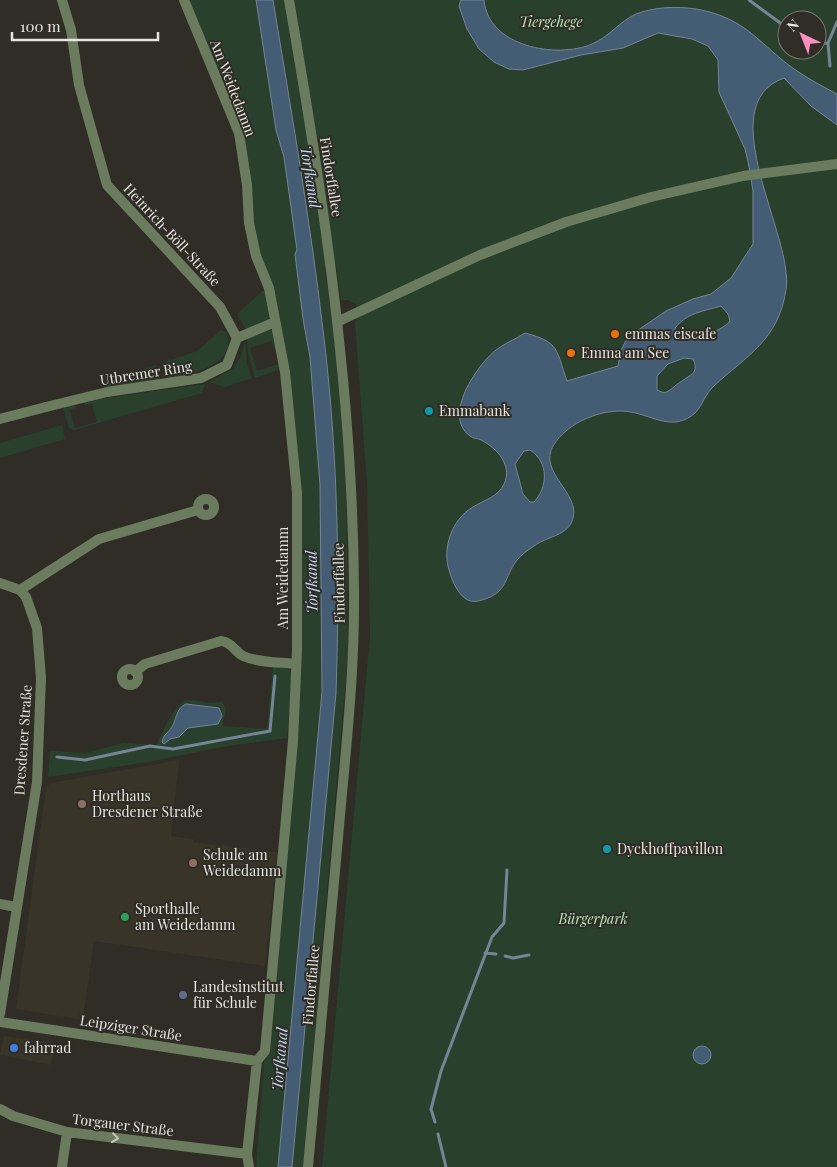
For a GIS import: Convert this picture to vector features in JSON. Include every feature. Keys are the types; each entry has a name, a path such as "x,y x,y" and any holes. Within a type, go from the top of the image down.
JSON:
{"street":[{"name":"Heinrich-Böll-Straße","path":"62,0 71,30 79,84 107,185 220,306 238,338"},
{"name":"Am Weidedamm","path":"184,0 239,133 247,185 249,222 256,256 269,288 285,372 297,493 294,741 265,1051 257,1061 246,1154 249,1167"},
{"name":"Findorffallee","path":"289,0 339,321 351,479 354,590 354,655 308,1167"},
{"path":"339,321 448,269 554,226 651,197 743,176 766,171 837,164"},
{"path":"238,338 275,322"},
{"name":"Utbremer Ring","path":"0,419 107,392 201,378 227,365 238,338"},
{"path":"0,583 20,590 99,539 198,510"},
{"name":"Dresdener Straße","path":"0,1014 37,782 41,714 37,628 26,598 20,590"},
{"path":"135,672 145,664 220,640 227,641 239,654 253,660 296,664"},
{"path":"0,904 16,907"},
{"name":"Leipziger Straße","path":"0,1022 257,1061"},
{"name":"Torgauer Straße","path":"0,1109 13,1116 67,1132 246,1154"},
{"path":"62,1167 67,1132"}],"shaded area":[{"name":"Schule am Weidedamm","path":"179,760 171,836 193,839 193,842 277,852 265,966 94,941 83,1020 16,1009 46,787 51,783"},
{"path":"4,1036 55,1043 51,1065 0,1055"}],"green space":[{"path":"189,0 256,0 276,130 284,157 297,250 295,254 310,358 320,485 322,692 278,1167 256,1167 264,1062 268,1056 283,906 300,650 287,368 252,222 241,132"},
{"name":"Bürgerpark","path":"273,0 837,0 837,1167 322,1167 370,636 367,484 355,322 357,320 356,304 348,300 341,300 336,263 324,267 334,322 346,479 348,652 303,1167 292,1167 336,693 338,602 337,511 332,420 318,288"},
{"path":"265,289 269,317 267,321 246,330 238,313"},
{"path":"269,329 273,331 277,347 274,349 272,341 250,348 257,371 279,364 281,369 255,378 248,353 247,338"},
{"path":"221,330 226,332 228,343 226,353 219,360 199,371 168,379 162,363 197,351"},
{"path":"245,340 247,364 252,378 225,387 209,382 233,369 241,356"},
{"path":"156,365 160,377 158,380 108,387 107,380"},
{"path":"205,384 202,393 74,430 69,428 63,407 75,406 76,408 69,410 75,428 97,422 92,404 85,405 85,401"},
{"path":"62,425 65,439 0,458 0,443"},
{"path":"273,665 285,666 292,673 287,738 228,746 148,762 48,777 50,751 86,753 123,743 157,745 173,712 186,700 208,703 222,701 226,709 222,726 267,729"}],"water":[{"path":"256,0 273,0 300,165 318,288 328,375 337,511 336,693 292,1167 278,1167 322,692 320,485 310,357 295,254 297,250 284,157 276,130"},
{"path":"461,0 484,0 488,16 498,29 511,39 544,49 561,50 592,44 636,14 665,8 696,9 714,13 741,26 777,55 777,60 783,60 797,71 837,94 837,125 811,106 784,78 763,93 754,115 754,143 760,175 779,239 785,267 786,290 782,307 768,335 759,346 711,389 698,410 687,419 671,422 631,412 609,412 598,414 577,423 559,437 553,446 550,456 551,465 571,500 574,509 571,524 567,529 539,543 520,556 501,589 480,601 468,600 457,590 447,561 448,544 454,526 466,512 498,492 504,484 506,477 505,464 498,453 487,443 471,437 462,427 460,416 461,404 465,391 472,379 488,357 496,350 525,333 536,336 551,344 558,355 567,381 618,366 621,350 628,337 666,311 693,299 711,294 731,278 753,244 753,191 745,149 719,92 718,60 708,46 692,39 658,33 623,48 581,55 523,70 509,69 494,62 479,49 467,29 459,6","holes":["721,306 728,314 730,321 725,326 712,332 697,335 676,332 675,328 679,323 702,311","684,358 693,359 695,363 694,372 664,393 657,390 657,376 668,364","530,450 541,461 544,475 542,489 534,502 530,502 523,494 515,464 524,451"]},
{"path":"186,704 219,708 222,716 218,724 188,728 179,737 170,739 164,744 162,742 164,737 172,727 179,710"},
{"path":"702,1046 708,1049 711,1055 708,1061 702,1064 696,1061 693,1055 696,1049"}],"waterway":[{"path":"749,0 777,21"},
{"path":"830,66 828,43 837,22"},
{"path":"57,757 85,760 150,746 173,749 270,731 275,676"},
{"path":"435,1122 431,1109 441,1071 492,937 504,923 507,870"},
{"path":"485,953 496,954"},
{"path":"505,956 513,958 529,955"},
{"path":"438,1134 446,1167"}],"place":[{"name":"emmas eiscafe","path":"615,334"},
{"name":"Emma am See","path":"571,353"},
{"name":"Emmabank","path":"429,411"},
{"name":"Horthaus Dresdener Straße","path":"82,804"},
{"name":"Dyckhoffpavillon","path":"607,849"},
{"name":"Schule am Weidedamm","path":"193,863"},
{"name":"Sporthalle am Weidedamm","path":"125,917"},
{"name":"Landesinstitut für Schule","path":"183,995"},
{"name":"fahrrad","path":"14,1048"}],"park label":[{"name":"Tiergehege","path":"551,22"}],"water label":[{"name":"Torfkanal","path":"310,177"},
{"name":"Torfkanal","path":"312,582"},
{"name":"Torfkanal","path":"280,1059"}]}
